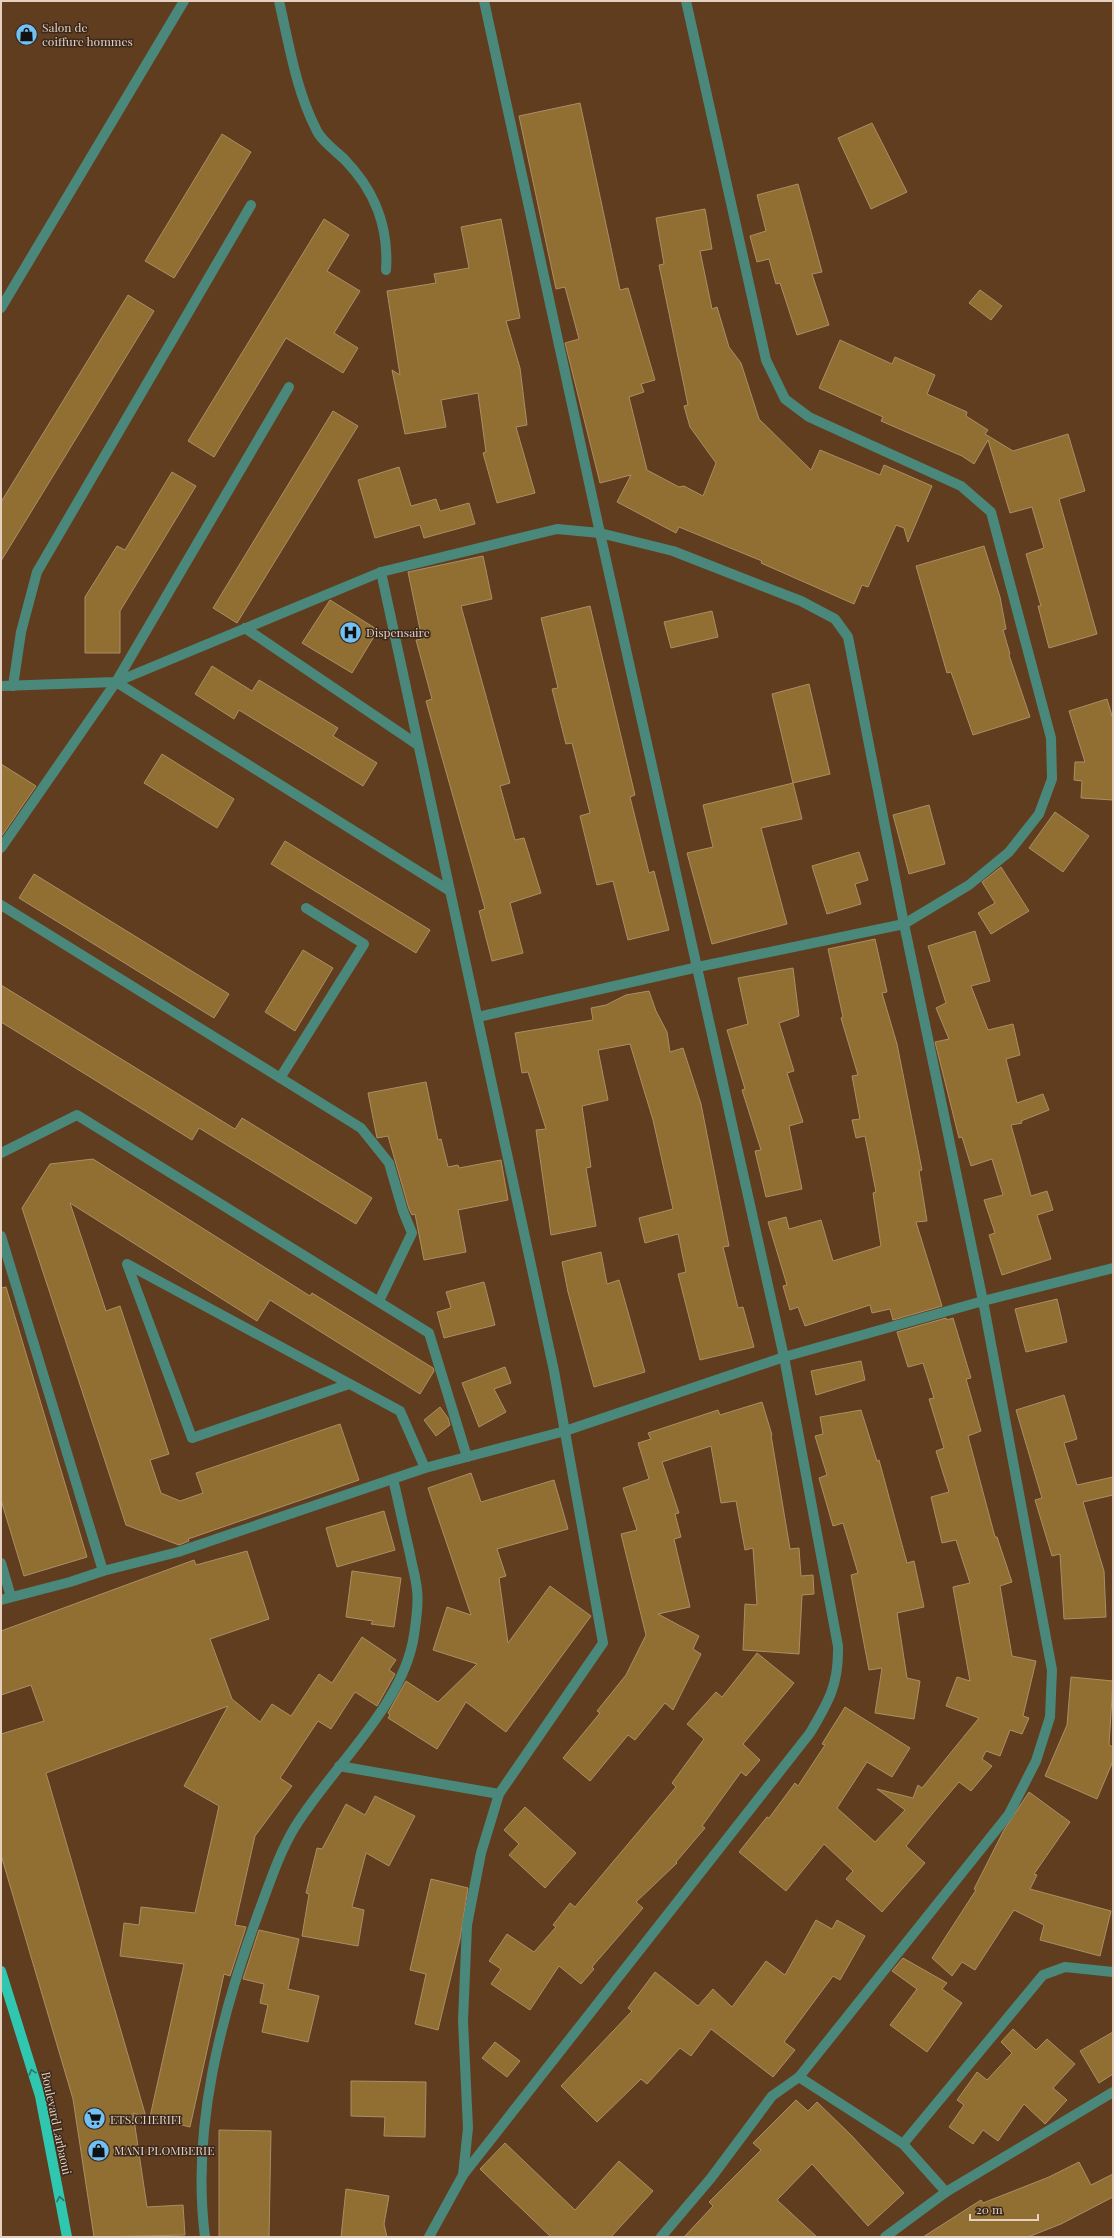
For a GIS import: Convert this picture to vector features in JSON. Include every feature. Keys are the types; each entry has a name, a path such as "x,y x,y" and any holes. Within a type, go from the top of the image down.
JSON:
{"main road":[{"name":"Boulevard Larbaoui","path":"1,1971 40,2096 67,2237"}],"street":[{"path":"1,308 184,1"},
{"path":"279,1 302,98 316,131 347,162 371,192 382,218 388,252 386,270"},
{"path":"429,2237 463,2175 810,1733 833,1691 839,1670 838,1646 784,1358 600,533 484,1"},
{"path":"478,1017 698,967 904,924 968,885 1008,852 1039,814 1052,779 1050,738 991,512 961,486 809,417 785,399 777,385 766,360 686,1"},
{"path":"13,686 21,632 37,572 252,205"},
{"path":"1,848 116,682 289,387"},
{"path":"1,686 116,682 381,572 557,529 600,533 680,554 801,601 834,619 848,637 904,924 983,1301 1052,1670 1050,1717 1036,1761 1008,1814 799,2077 772,2096 711,2178 661,2237"},
{"path":"381,572 478,1017 565,1431 603,1643 498,1794 481,1853 467,1924 463,2021 468,2128 463,2175"},
{"path":"245,628 418,745"},
{"path":"116,682 450,891"},
{"path":"1,905 361,1128 388,1163 403,1211 412,1233 379,1301"},
{"path":"280,1078 364,944 306,908"},
{"path":"1,1153 77,1115 429,1333 467,1457"},
{"path":"1,1236 103,1570"},
{"path":"349,1384 192,1438 127,1264 190,1297 349,1384 400,1412 425,1468"},
{"path":"1,1563 6,1599 70,1582 103,1570 178,1552 425,1468 565,1431 784,1358 983,1301 1113,1268"},
{"path":"205,2237 201,2185 206,2106 222,2033 240,1967 270,1882 294,1829 339,1766 380,1713 403,1673 414,1636 418,1591 393,1479"},
{"path":"339,1766 498,1794"},
{"path":"903,2144 1043,1974 1065,1967 1113,1972"},
{"path":"799,2077 903,2144 946,2192"},
{"path":"885,2237 946,2192 1113,2092"}],"building":[{"path":"580,103 620,290 628,288 655,380 641,384 644,392 629,397 647,470 679,487 684,486 703,496 716,463 690,427 684,406 688,405 659,265 664,264 656,218 705,209 712,249 700,251 712,309 717,307 729,347 741,363 759,419 811,470 820,450 880,475 884,465 932,486 908,542 904,528 896,525 868,587 862,585 854,604 761,563 762,561 679,527 676,533 617,502 631,475 600,483 565,343 579,339 565,287 556,289 519,116"},
{"path":"872,123 907,192 871,209 838,138"},
{"path":"222,134 251,152 174,278 145,261"},
{"path":"798,184 822,272 812,274 829,325 797,335 780,283 776,284 769,259 757,262 750,236 766,231 757,195"},
{"path":"324,219 349,235 327,271 360,291 334,333 358,348 343,373 286,338 214,457 188,441"},
{"path":"501,219 520,318 506,321 520,368 527,425 516,427 535,493 497,503 483,453 486,452 478,393 441,400 446,427 405,434 392,370 400,375 387,291 436,283 434,274 469,268 461,227"},
{"path":"980,290 1002,306 991,320 969,303"},
{"path":"128,295 154,311 1,561 1,502"},
{"path":"840,340 892,364 895,357 935,375 927,394 967,412 966,416 988,430 985,434 1013,451 1068,434 1085,491 1059,499 1097,634 1049,648 1038,606 1041,606 1026,554 1044,548 1032,507 1010,513 988,440 974,464 962,456 881,421 883,417 819,388"},
{"path":"333,411 358,426 237,623 213,608"},
{"path":"399,467 411,506 436,499 440,511 469,503 475,524 424,538 420,525 375,538 358,480"},
{"path":"172,472 196,486 120,611 120,653 85,653 85,597 117,546 125,550"},
{"path":"984,546 1000,597 1006,629 1003,630 1010,654 1009,655 1030,717 973,735 951,672 947,673 916,566"},
{"path":"483,556 492,599 461,606 510,783 500,786 515,840 524,838 541,893 510,903 523,953 492,961 479,911 485,909 426,701 432,699 416,640 422,639 408,572"},
{"path":"330,600 378,630 352,673 302,643"},
{"path":"590,606 635,795 630,797 649,873 654,871 669,930 628,940 613,881 597,885 580,816 590,813 572,743 566,744 552,689 558,688 541,618"},
{"path":"712,611 718,637 671,648 664,622"},
{"path":"212,666 252,691 259,680 338,728 333,736 377,763 363,786 239,710 234,719 195,694"},
{"path":"809,684 830,774 793,783 772,694"},
{"path":"1107,699 1113,719 1113,800 1081,798 1082,781 1074,780 1075,762 1085,762 1069,711"},
{"path":"162,754 234,799 217,828 144,783"},
{"path":"1,764 36,786 1,837"},
{"path":"793,783 802,819 761,828 787,924 712,944 687,853 713,847 703,805"},
{"path":"929,805 945,864 909,874 893,815"},
{"path":"1055,812 1089,836 1063,872 1029,848"},
{"path":"285,841 430,930 416,953 271,864"},
{"path":"859,852 868,880 855,884 861,904 827,914 812,866"},
{"path":"1001,867 1029,911 991,934 978,913 995,903 982,882"},
{"path":"34,874 229,994 214,1018 19,898"},
{"path":"975,931 990,981 971,986 988,1030 1013,1024 1020,1055 1006,1059 1017,1103 1043,1094 1049,1110 1021,1121 1022,1123 1011,1125 1031,1196 1047,1191 1053,1210 1037,1215 1051,1259 1002,1275 989,1235 995,1233 984,1200 1003,1195 992,1159 971,1166 962,1137 959,1138 935,1042 949,1039 936,1008 946,1003 928,946"},
{"path":"875,939 887,992 882,993 897,1044 922,1170 919,1171 927,1221 916,1222 942,1306 893,1320 890,1309 872,1313 870,1305 805,1326 798,1307 790,1310 783,1286 787,1285 768,1222 786,1217 789,1229 821,1220 833,1261 881,1246 873,1193 876,1192 865,1136 856,1138 852,1120 860,1119 852,1076 858,1075 841,1018 843,1017 828,949"},
{"path":"303,950 333,968 295,1031 265,1012"},
{"path":"793,968 799,1016 779,1023 794,1071 787,1073 803,1122 789,1126 802,1189 766,1197 755,1151 761,1150 742,1090 745,1089 727,1030 748,1024 738,978"},
{"path":"1,985 235,1129 242,1118 372,1198 356,1224 199,1128 192,1140 1,1022"},
{"path":"649,991 656,1011 667,1032 670,1052 683,1048 701,1104 729,1246 723,1247 738,1308 743,1307 754,1347 700,1360 678,1274 686,1272 678,1234 645,1243 639,1218 673,1209 653,1120 630,1044 598,1050 608,1100 582,1106 591,1167 586,1168 596,1226 551,1235 536,1130 546,1129 528,1072 522,1073 515,1033 593,1020 591,1008 606,1005 626,995"},
{"path":"426,1082 438,1140 441,1139 448,1167 458,1165 459,1168 501,1160 508,1200 458,1210 466,1252 424,1260 415,1214 412,1215 409,1209 388,1136 377,1138 368,1093"},
{"path":"93,1159 310,1296 312,1293 433,1368 434,1371 420,1394 270,1300 257,1321 70,1203 106,1311 120,1306 169,1454 150,1460 161,1493 180,1501 203,1493 196,1473 340,1424 359,1480 188,1539 189,1541 179,1545 126,1525 22,1208 50,1164"},
{"path":"601,1252 607,1284 619,1280 645,1372 594,1387 568,1292 562,1262"},
{"path":"484,1282 495,1325 444,1338 437,1312 451,1308 446,1292"},
{"path":"6,1287 87,1557 24,1576 1,1500 1,1288"},
{"path":"1057,1299 1067,1342 1026,1352 1015,1309"},
{"path":"946,1318 947,1320 953,1318 971,1378 966,1379 981,1431 968,1436 995,1537 997,1537 1012,1582 1000,1586 1012,1656 1036,1661 1023,1716 1029,1718 1022,1734 1010,1730 1000,1756 986,1751 982,1759 992,1766 971,1791 959,1782 906,1846 925,1863 882,1912 846,1879 853,1871 824,1844 786,1891 739,1852 767,1817 769,1818 795,1783 798,1786 825,1745 822,1744 845,1707 910,1748 892,1777 867,1762 837,1808 875,1842 905,1810 877,1789 913,1798 918,1785 922,1788 979,1718 946,1706 957,1677 970,1681 953,1587 970,1583 956,1540 942,1543 931,1497 949,1492 936,1451 944,1448 929,1399 934,1398 923,1363 908,1367 897,1332"},
{"path":"861,1361 865,1380 816,1395 811,1371"},
{"path":"505,1367 511,1383 494,1389 506,1412 479,1427 462,1383"},
{"path":"1064,1395 1077,1439 1064,1443 1077,1485 1113,1477 1113,1495 1083,1502 1104,1571 1106,1617 1064,1619 1060,1554 1052,1556 1035,1500 1042,1498 1016,1410"},
{"path":"762,1402 772,1435 790,1549 799,1548 801,1576 813,1575 814,1594 802,1595 799,1654 743,1650 745,1604 757,1605 753,1548 745,1550 736,1501 721,1503 711,1446 662,1462 679,1513 675,1514 681,1537 674,1539 690,1607 658,1614 699,1636 693,1649 701,1654 673,1710 665,1703 635,1740 628,1735 590,1781 563,1758 600,1713 597,1711 626,1675 646,1635 621,1534 637,1530 623,1488 649,1479 638,1443 651,1439 648,1433 718,1410 720,1415"},
{"path":"440,1407 448,1418 450,1425 436,1436 424,1420"},
{"path":"861,1410 877,1461 879,1460 907,1563 914,1561 924,1607 897,1613 907,1678 920,1681 914,1719 875,1713 882,1668 869,1670 851,1575 858,1573 843,1523 833,1526 819,1478 827,1475 815,1436 823,1434 820,1417"},
{"path":"471,1473 481,1502 554,1480 568,1529 497,1549 506,1576 499,1578 508,1643 550,1586 591,1616 506,1732 466,1702 437,1749 388,1718 390,1715 388,1713 406,1681 438,1702 477,1664 433,1650 447,1607 471,1615 428,1488"},
{"path":"384,1511 395,1550 337,1567 326,1528"},
{"path":"247,1551 269,1619 210,1639 232,1699 260,1722 272,1704 291,1716 319,1674 332,1683 362,1637 396,1660 389,1670 395,1674 377,1706 355,1692 331,1729 318,1721 280,1778 292,1786 255,1836 235,1925 246,1927 230,1976 224,1974 190,2127 150,2117 184,1964 120,1956 124,1923 139,1925 141,1907 195,1913 219,1806 184,1786 228,1706 46,1773 146,2117 133,2113 147,2207 183,2205 185,2235 94,2237 73,2099 1,1855 1,1734 44,1721 31,1685 1,1695 1,1631 194,1560 196,1565"},
{"path":"352,1571 401,1578 394,1627 371,1624 373,1621 346,1617"},
{"path":"757,1653 794,1683 743,1744 760,1760 746,1776 741,1772 702,1826 705,1828 676,1862 677,1863 636,1902 643,1908 592,1967 594,1969 581,1984 559,1966 530,2010 491,1984 501,1969 489,1961 507,1934 534,1952 556,1927 553,1925 570,1903 575,1907 676,1787 672,1783 704,1739 687,1724 716,1692 722,1697"},
{"path":"1071,1677 1113,1681 1109,1745 1113,1747 1113,1761 1097,1799 1045,1776 1067,1725"},
{"path":"1029,1792 1070,1822 1034,1874 1037,1875 1030,1889 1111,1911 1100,1956 1040,1940 1044,1925 1014,1910 975,1970 962,1962 952,1976 932,1958 976,1890 974,1889 1004,1830"},
{"path":"375,1796 415,1816 389,1866 366,1853 352,1907 364,1910 358,1946 302,1936 309,1894 306,1893 317,1848 322,1849 346,1804 365,1815"},
{"path":"525,1807 576,1853 545,1888 509,1855 519,1844 504,1830"},
{"path":"431,1879 468,1888 460,1939 438,2030 415,2024 426,1974 410,1970"},
{"path":"816,1920 832,1929 837,1920 865,1936 840,1980 833,1976 784,2042 795,2050 773,2077 711,2029 691,2056 680,2048 647,2084 641,2079 597,2122 561,2086 632,2011 628,2008 655,1972 698,2006 713,1989 732,2007 766,1961 785,1975"},
{"path":"259,1930 299,1939 288,1989 319,1996 308,2042 262,2032 268,2005 260,2003 264,1984 243,1979"},
{"path":"903,1958 947,1983 942,1989 962,2003 927,2052 890,2025 917,1989 892,1971"},
{"path":"1013,2029 1036,2050 1047,2039 1075,2064 1053,2088 1067,2100 1045,2124 1024,2104 998,2141 983,2130 973,2144 949,2127 964,2105 957,2100 977,2072 987,2080 1012,2053 1001,2042"},
{"path":"1113,2032 1113,2074 1099,2083 1080,2051"},
{"path":"495,2042 520,2061 507,2077 482,2058"},
{"path":"351,2081 426,2082 425,2137 384,2136 385,2117 351,2116"},
{"path":"796,2100 808,2111 817,2102 852,2136 904,2193 868,2226 812,2164 777,2200 817,2237 684,2237 713,2206 709,2202 761,2150 753,2143"},
{"path":"219,2130 271,2131 269,2237 219,2237"},
{"path":"505,2143 575,2210 619,2161 653,2191 611,2237 551,2237 480,2169"},
{"path":"1079,2162 1091,2185 1113,2174 1113,2197 1061,2224 1028,2237 923,2237 981,2200 983,2203 1049,2177"},
{"path":"346,2189 389,2196 384,2224 387,2237 341,2237"}],"place":[{"name":"Salon de coiffure hommes","path":"26,34"},
{"name":"Dispensaire","path":"350,632"},
{"name":"ETS.CHERIFI","path":"95,2119"},
{"name":"MANI PLOMBERIE","path":"99,2150"}]}
